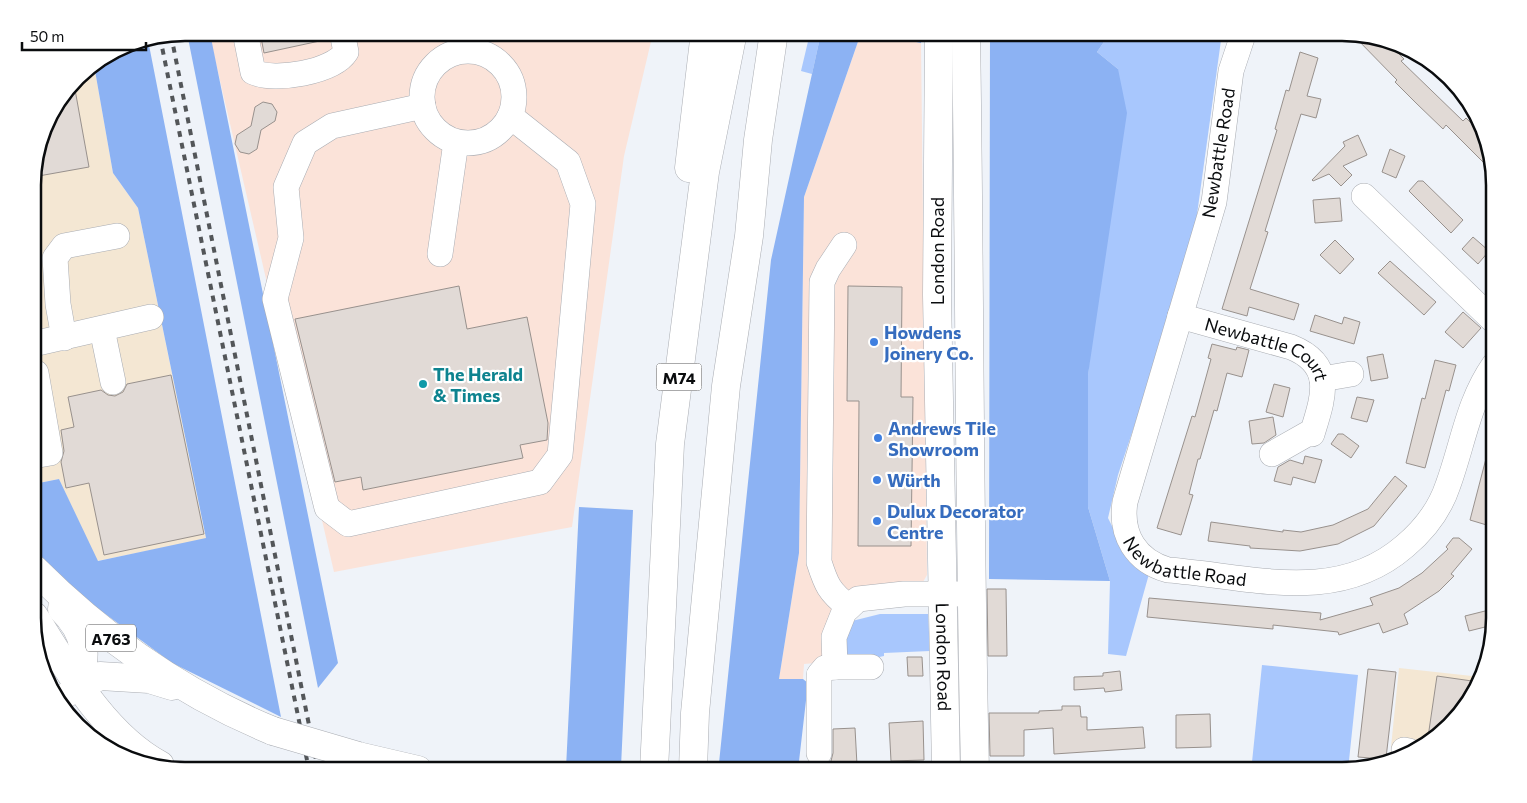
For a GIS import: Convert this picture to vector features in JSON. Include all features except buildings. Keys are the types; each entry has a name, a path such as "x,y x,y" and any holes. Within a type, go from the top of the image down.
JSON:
{"main road":[{"name":"M74","path":"654,762 670,444 689,167 704,41"},
{"name":"M74","path":"670,444 704,172 731,41"},
{"name":"M74","path":"693,762 695,713 726,386 749,236 758,140 773,41"},
{"name":"M74","path":"758,140 784,41"},
{"name":"London Road","path":"939,41 937,295 946,761"},
{"name":"London Road","path":"966,41 970,300 971,594 975,761"},
{"name":"A763","path":"41,576 70,604 106,634 199,695 235,715 273,731 383,762"},
{"path":"41,589 72,619 83,641 84,667 68,693"},
{"name":"A763","path":"42,634 68,693 148,757"},
{"path":"68,693 100,676 124,676 149,679 199,695"}],"street":[{"path":"247,41 253,72 263,76 275,77 302,73 341,61 346,52 344,41"},
{"name":"Newbattle Road","path":"1241,41 1231,70 1214,202 1123,512 1126,533 1136,552 1150,564 1168,570 1303,584 1320,583 1354,576 1385,562 1399,552 1423,528 1442,500 1467,419 1478,392 1486,378"},
{"path":"458,42 474,52 488,56 504,69 513,88 514,103 510,116 503,127 488,139 469,143 456,142 444,137 427,118 423,106 422,91 427,77 435,65 446,57 458,42"},
{"path":"423,106 332,126 305,143 286,187 291,238 275,299 327,508 348,524 540,482 560,456 583,204 568,162 510,116"},
{"path":"440,254 456,142"},
{"path":"1364,196 1486,312"},
{"path":"64,338 58,304 56,258 64,246 117,236"},
{"path":"844,245 822,282 819,562 826,585 848,607"},
{"name":"Newbattle Court","path":"1180,316 1300,350 1315,363 1322,379 1323,396 1312,434 1308,433 1272,454"},
{"path":"42,342 151,317"},
{"path":"102,329 113,382"},
{"path":"1322,379 1351,374"},
{"path":"41,405 50,453 41,455"},
{"path":"835,667 834,637 848,607 858,599 904,594 971,594"},
{"path":"819,753 819,675 825,668 871,666"}],"shaded area":[{"path":"189,41 212,41 338,663 318,688"},
{"path":"211,41 651,41 624,156 572,527 334,572"},
{"path":"808,41 819,41 812,74 801,71"},
{"path":"819,41 858,41 804,197 799,553 779,679 803,679 808,683 799,761 719,762 771,260"},
{"path":"858,41 911,41 921,43 927,575 923,582 859,594 824,654 816,663 804,664 803,679 779,679 799,553 804,197"},
{"path":"990,41 1105,41 1097,52 1118,69 1127,113 1088,375 1088,507 1110,581 989,579"},
{"path":"1105,41 1221,41 1195,229 1174,306 1118,475 1108,518 1124,550 1149,574 1126,656 1108,654 1110,581 1088,507 1088,375 1118,69 1097,52"},
{"path":"149,46 281,717 172,663 78,594 41,557 41,483 59,479 98,561 206,538 138,208 113,173 95,73 122,56"},
{"path":"95,73 113,173 138,208 206,539 97,561 59,479 41,483 42,167 52,130 61,113 77,90"},
{"path":"579,507 633,510 621,762 566,762"},
{"path":"880,614 928,614 930,651 884,653 884,656 856,662 842,653 852,621"},
{"path":"1262,665 1358,675 1349,761 1252,761"},
{"path":"1399,668 1473,676 1461,698 1437,726 1405,747 1390,753"}],"railway":[{"path":"172,42 316,762"},
{"path":"161,43 307,762"}],"place":[{"name":"Howdens Joinery Co.","path":"874,342"},
{"name":"The Herald & Times","path":"423,384"},
{"name":"Andrews Tile Showroom","path":"878,438"},
{"name":"Würth","path":"877,480"},
{"name":"Dulux Decorator Centre","path":"877,521"}]}
